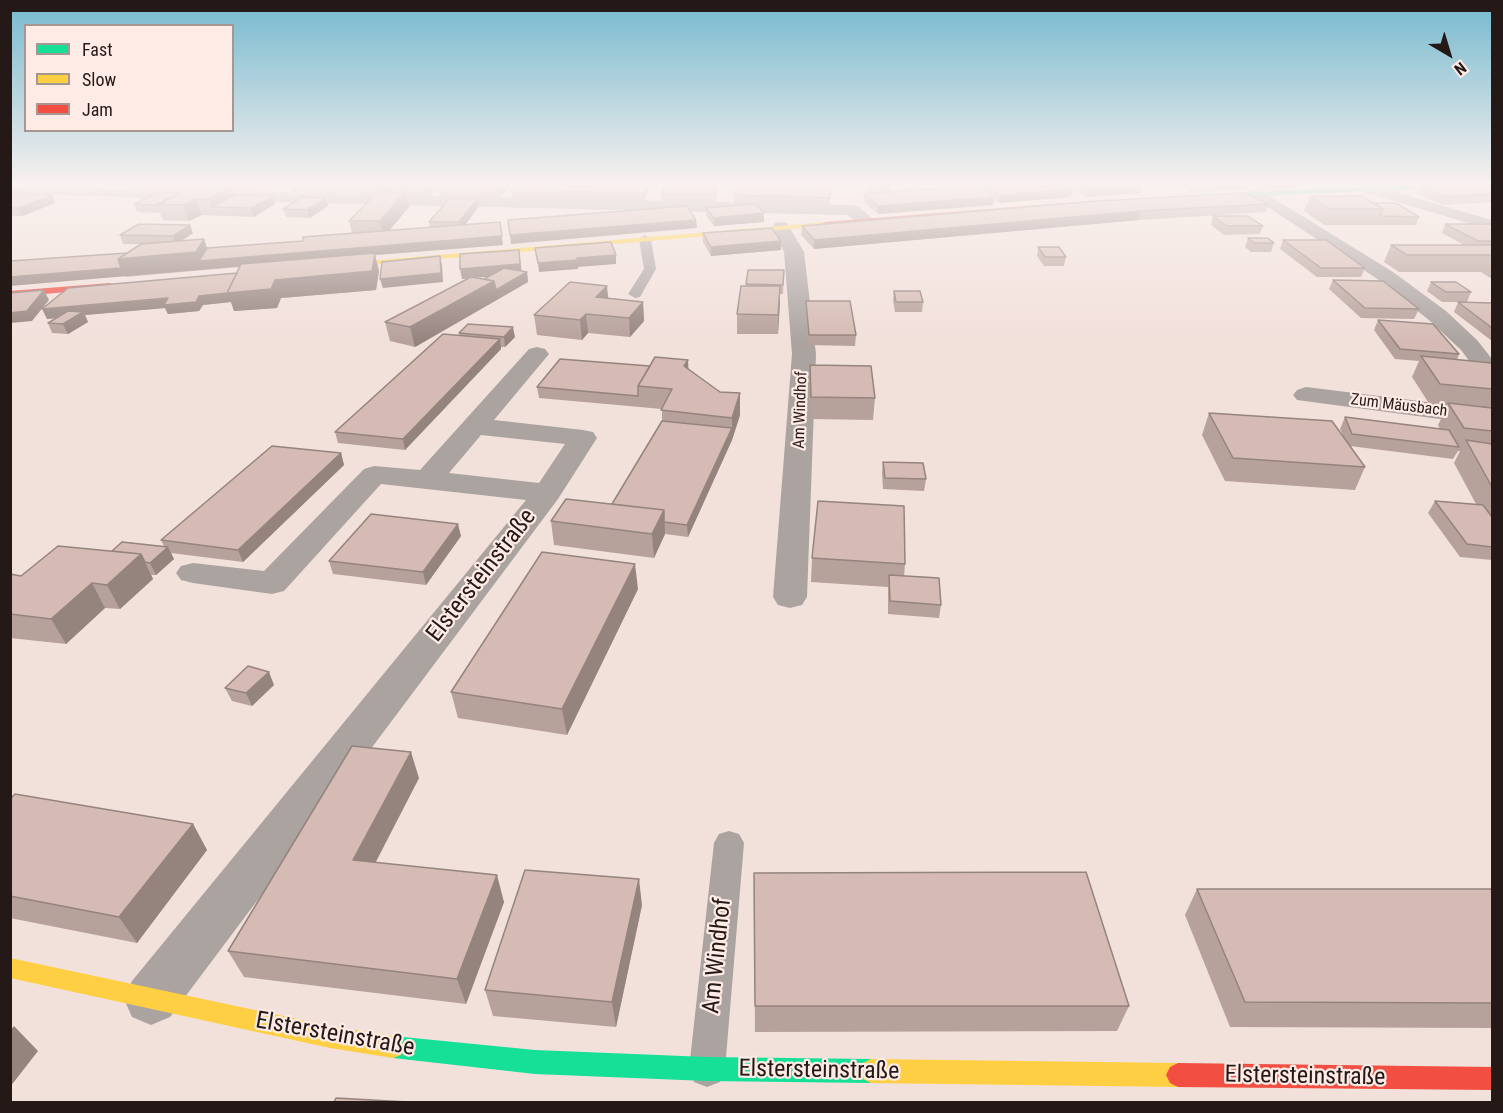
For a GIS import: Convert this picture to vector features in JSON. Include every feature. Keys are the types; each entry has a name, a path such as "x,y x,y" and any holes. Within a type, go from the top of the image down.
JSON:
{"street":[{"path":"323,267 656,238"},
{"name":"Am Windhof","path":"787,238 794,252 804,354 790,597"},
{"path":"1327,238 1386,276 1438,316 1469,345 1492,374"},
{"path":"10,294 121,285"},
{"path":"428,480 537,354"},
{"name":"Zum Mäusbach","path":"1306,395 1492,418"},
{"name":"Elstersteinstraße","path":"151,999 547,493 583,438 474,426"},
{"name":"Elstersteinstraße","path":"193,573 272,583 374,475 547,493"},
{"name":"Elstersteinstraße","path":"10,968 330,1037 436,1053 535,1062 707,1069 1492,1079"}],"lane":[{"path":"635,294 650,269 645,239"},
{"name":"Am Windhof","path":"707,1069 729,843"}],"building":[{"path":"303,238 478,238 199,261 207,248 303,241"},
{"path":"706,238 779,238 781,241 711,247"},
{"path":"812,238 837,238 814,240"},
{"path":"1248,238 1268,238 1274,243 1254,243"},
{"path":"1472,238 1492,238 1492,241 1478,241"},
{"path":"204,239 196,252 118,259 141,244"},
{"path":"1283,240 1326,240 1365,268 1321,268"},
{"path":"611,242 616,255 577,258 577,260 538,263 535,248"},
{"path":"1391,245 1492,245 1492,256 1407,255"},
{"path":"1038,247 1059,247 1066,257 1045,257"},
{"path":"519,250 520,264 460,269 460,254"},
{"path":"127,253 118,259 121,268 10,277 10,261"},
{"path":"375,253 372,271 275,280 271,289 227,293 241,264"},
{"path":"440,256 441,273 380,279 382,262"},
{"path":"504,268 527,272 496,290 494,281 484,279"},
{"path":"748,270 784,270 783,285 746,284"},
{"path":"237,273 227,293 199,296 196,302 164,305 168,298 42,309 68,288"},
{"path":"471,277 494,281 410,327 385,322"},
{"path":"1333,280 1383,281 1419,309 1365,308"},
{"path":"570,282 607,286 596,297 643,302 629,318 586,314 580,320 534,315"},
{"path":"1431,282 1456,282 1471,292 1446,292"},
{"path":"741,286 780,286 778,315 737,314"},
{"path":"44,290 27,311 10,313 10,293"},
{"path":"894,291 920,291 923,302 896,302"},
{"path":"806,301 850,301 856,335 809,335"},
{"path":"1458,302 1492,303 1492,328"},
{"path":"68,311 83,312 63,324 48,323"},
{"path":"1378,320 1433,324 1459,354 1400,349"},
{"path":"468,324 513,327 504,337 459,333"},
{"path":"443,334 500,339 403,439 335,432"},
{"path":"1421,356 1492,363 1492,389 1440,384"},
{"path":"655,357 688,360 684,366 720,392 740,393 732,418 661,410 672,389 638,386"},
{"path":"560,359 650,366 638,386 638,396 537,387"},
{"path":"810,365 871,366 875,398 811,397"},
{"path":"1448,403 1492,408 1492,431 1464,428"},
{"path":"1209,413 1332,421 1365,467 1233,458"},
{"path":"1345,417 1449,430 1459,447 1352,434"},
{"path":"662,421 732,428 687,525 664,522 664,510 612,504"},
{"path":"1466,440 1492,444 1492,487"},
{"path":"272,446 341,453 238,550 161,540"},
{"path":"883,462 923,463 926,479 885,478"},
{"path":"566,499 664,510 652,534 551,521"},
{"path":"818,501 904,506 905,564 812,558"},
{"path":"1435,501 1483,505 1492,517 1492,547 1467,544"},
{"path":"371,514 458,524 423,572 329,561"},
{"path":"122,542 168,547 150,563 145,562 141,554 112,551"},
{"path":"58,546 141,554 107,585 92,583 51,619 10,614 10,574 21,576"},
{"path":"542,552 635,564 562,709 451,692"},
{"path":"889,575 939,578 941,605 890,601"},
{"path":"248,666 269,672 246,693 225,688"},
{"path":"352,746 411,752 353,860 497,875 457,979 228,951"},
{"path":"15,794 193,824 119,917 10,896 10,799"},
{"path":"525,870 639,879 612,1002 485,990"},
{"path":"1086,872 1129,1006 755,1006 754,873"},
{"path":"1197,889 1492,889 1492,1003 1245,1002"},
{"path":"336,1098 408,1102 334,1102"}],"traffic: fast":[{"path":"393,1047 535,1062 707,1069 871,1071"}],"traffic: slow":[{"path":"332,266 661,238"},
{"path":"10,968 330,1037 393,1047"},
{"path":"871,1071 1178,1075"}],"traffic: jam":[{"path":"10,294 110,286"},
{"path":"1178,1075 1492,1079"}]}
